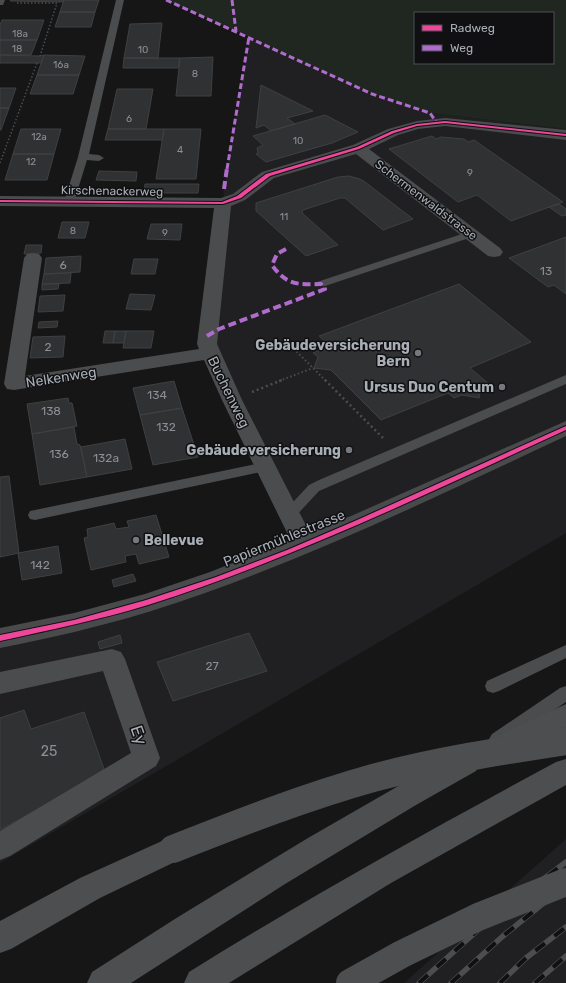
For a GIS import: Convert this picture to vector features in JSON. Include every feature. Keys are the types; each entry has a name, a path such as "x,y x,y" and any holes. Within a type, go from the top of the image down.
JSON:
{"highway":[{"path":"102,983 298,858 450,771 566,716"},
{"path":"0,938 90,888 173,849 236,823 315,796 401,771 490,752 566,741"},
{"path":"200,983 408,857 566,771"},
{"path":"350,983 402,954 478,917 566,882"}],"main road":[{"name":"Papiermühlestrasse","path":"0,638 39,632 119,611 221,577 304,545 566,428"}],"street":[{"name":"Schermenwaldstrasse","path":"223,203 239,197 268,175 358,148 400,130 431,122 456,123 566,135"},
{"name":"Schermenwaldstrasse","path":"358,148 494,252"},
{"name":"Kirschenackerweg","path":"0,201 223,203"},
{"name":"Buchenweg","path":"223,203 207,344 288,516 304,545"},
{"name":"Nelkenweg","path":"33,258 14,384 210,353"},
{"name":"Ey","path":"0,683 112,659 146,758 0,847"}],"lane":[{"path":"69,202 83,157 120,0"},
{"path":"83,157 99,158"},
{"path":"321,284 471,234"},
{"path":"288,516 314,488 324,483 566,379"},
{"path":"35,515 265,467"},
{"path":"493,686 566,651"},
{"path":"450,771 566,693"}],"path":[{"path":"1,2 57,3 40,56"},
{"path":"0,163 37,63"},
{"path":"288,343 396,452"},
{"path":"246,394 314,368"}],"shaded area":[{"path":"166,0 566,0 566,129 430,113 372,94"},
{"path":"249,37 372,94 430,113 566,129 566,533 0,863 0,638 39,632 304,545 210,353 224,189"},
{"path":"566,839 566,983 404,983"}],"building":[{"path":"64,0 63,2 10,1"},
{"path":"64,0 99,0 95,12 60,12"},
{"path":"60,12 95,12 91,27 55,27"},
{"path":"2,20 44,20 37,40 0,40 0,25"},
{"path":"162,23 158,58 124,58 130,24"},
{"path":"0,40 37,40 31,55 0,55"},
{"path":"0,55 44,55 41,63 0,63"},
{"path":"44,55 85,56 79,75 37,75"},
{"path":"213,57 211,96 176,96 180,58"},
{"path":"124,58 180,58 178,68 123,68"},
{"path":"37,75 79,75 73,94 30,94"},
{"path":"261,85 313,111 287,118 295,124 271,131 264,125 256,128"},
{"path":"0,88 16,88 9,108 0,108"},
{"path":"117,89 153,89 146,129 108,129"},
{"path":"0,108 9,108 1,130 0,130"},
{"path":"325,115 358,132 332,143 266,162 256,154 258,154 257,148 263,145 253,136"},
{"path":"21,129 61,129 54,154 13,154"},
{"path":"108,129 164,129 162,140 105,140"},
{"path":"164,129 201,129 196,179 156,179"},
{"path":"432,136 436,139 441,137 464,139 468,142 474,140 563,202 511,221 477,195 458,202 389,149"},
{"path":"13,154 54,154 47,180 5,180"},
{"path":"99,171 137,172 136,181 96,180"},
{"path":"349,176 365,182 413,219 383,230 345,198 340,198 303,210 302,213 338,245 306,256 256,211 256,203 338,177"},
{"path":"145,184 199,184 198,193 144,193"},
{"path":"559,204 566,209 566,215 562,216 549,207"},
{"path":"62,222 89,222 85,238 58,238"},
{"path":"151,224 182,224 180,240 147,239"},
{"path":"566,237 566,294 554,285 548,287 509,258"},
{"path":"26,245 42,245 41,253 24,254"},
{"path":"81,256 80,272 44,274 46,258"},
{"path":"134,259 158,259 155,274 131,274"},
{"path":"71,273 70,283 42,284 44,274"},
{"path":"42,284 59,284 58,289 42,290"},
{"path":"459,284 531,342 470,368 489,384 481,387 479,398 462,395 454,398 448,393 381,420 331,370 314,368 318,357 313,353 330,346 319,336"},
{"path":"130,294 155,295 151,310 126,309"},
{"path":"65,295 63,311 38,312 40,296"},
{"path":"58,321 57,327 38,328 39,322"},
{"path":"105,331 115,331 113,343 103,343"},
{"path":"115,331 126,331 124,343 113,343"},
{"path":"126,331 154,331 151,348 123,348"},
{"path":"65,336 63,357 30,358 33,337"},
{"path":"174,381 182,408 140,415 133,388"},
{"path":"68,398 69,403 72,403 77,426 32,434 27,404"},
{"path":"182,408 198,457 153,465 140,415"},
{"path":"74,427 77,444 80,445 87,477 40,485 32,434"},
{"path":"125,439 132,469 87,477 81,447"},
{"path":"9,476 19,553 0,557 0,477"},
{"path":"156,515 169,557 139,564 136,554 125,556 126,562 91,570 84,538 88,537 87,529 114,523 116,529 129,527 127,521"},
{"path":"58,546 62,573 22,580 18,553"},
{"path":"133,574 136,581 114,587 112,580"},
{"path":"249,633 267,671 173,701 157,662"},
{"path":"120,635 122,643 100,649 98,642"},
{"path":"24,710 31,729 84,712 105,772 0,830 0,718"}],"railway":[{"path":"419,983 488,921 566,862"},
{"path":"451,983 503,936 566,885"},
{"path":"500,983 526,958 566,927"},
{"path":"535,983 566,956"}],"marked path":[{"path":"166,0 372,94 430,113 436,122"},
{"path":"232,0 236,31"},
{"path":"224,189 249,37"},
{"path":"207,336 219,329 325,289 321,284 299,284 287,281 277,272 272,265 277,254 286,249"}],"cycle path":[{"path":"0,201 223,203 239,197 268,175 358,148 393,132 417,125 445,122 566,135"},
{"path":"0,638 74,623 146,603 218,579 359,522 566,428"}],"place":[{"name":"Gebäudeversicherung Bern","path":"418,353"},
{"name":"Ursus Duo Centum","path":"502,387"},
{"name":"Gebäudeversicherung","path":"349,450"},
{"name":"Bellevue","path":"136,540"}]}
